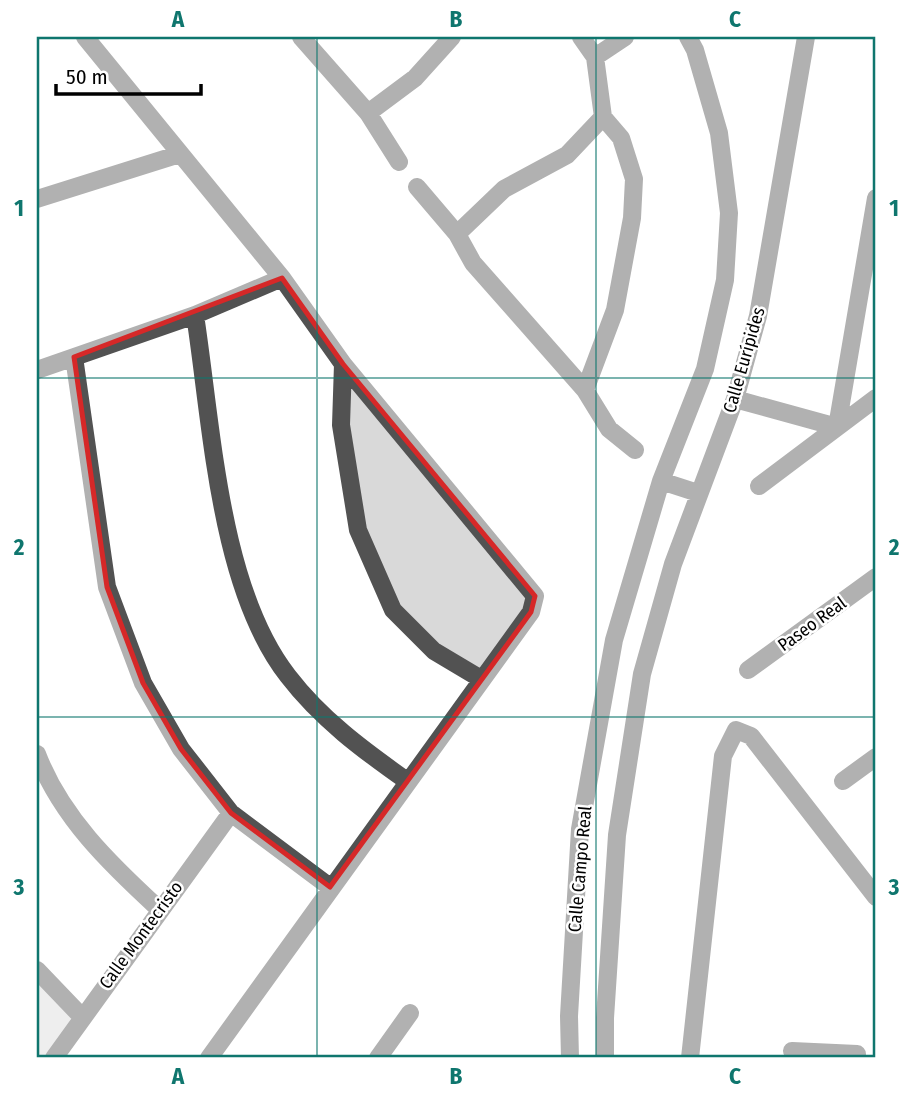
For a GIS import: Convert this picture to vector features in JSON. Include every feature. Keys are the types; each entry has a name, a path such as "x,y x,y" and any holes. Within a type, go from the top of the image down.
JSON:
{"street":[{"path":"85,37 282,278 343,364 535,596 531,612 209,1058"},
{"path":"300,37 368,113 399,162"},
{"path":"368,113 415,78 452,37"},
{"path":"581,37 595,57 603,117 621,138 634,178 632,218 615,310 585,390"},
{"path":"595,57 625,37"},
{"name":"Calle Eurípides","path":"642,674 673,564 735,398 758,316 805,38"},
{"name":"Calle Eurípides","path":"614,640 661,481 705,369 724,280 729,213 719,133 695,41"},
{"path":"457,234 503,189 567,155 603,117"},
{"path":"37,199 180,154"},
{"path":"417,187 457,234 473,263 585,390 609,429 635,450"},
{"path":"836,427 869,291 876,198"},
{"path":"37,370 195,315 282,278"},
{"path":"195,315 228,538 248,609 287,676 348,740 407,781"},
{"path":"74,357 107,587 143,683 181,749 231,813 330,887"},
{"path":"343,364 341,425 358,530 393,610 434,651 481,679"},
{"path":"735,398 836,427"},
{"path":"759,486 876,398"},
{"path":"661,481 698,493"},
{"name":"Paseo Real","path":"748,670 876,577"},
{"name":"Calle Campo Real","path":"570,1058 569,1016 580,829 614,640"},
{"name":"Calle Campo Real","path":"606,1058 605,1018 617,835 642,674"},
{"path":"690,1058 723,756 736,730 751,736 876,897"},
{"path":"37,754 48,782 103,858 159,909"},
{"path":"843,781 876,757"},
{"name":"Calle Montecristo","path":"54,1058 159,909 231,813"},
{"path":"37,970 82,1017"},
{"path":"378,1058 410,1013"},
{"path":"792,1051 857,1054"}],"highlighted area":[{"path":"282,278 343,364 535,596 531,612 330,887 231,813 181,749 143,683 107,587 74,357"}],"shaded area":[{"path":"343,364 535,596 481,679 393,610 358,530"},
{"path":"37,970 82,1017 54,1058 37,1058"}]}
